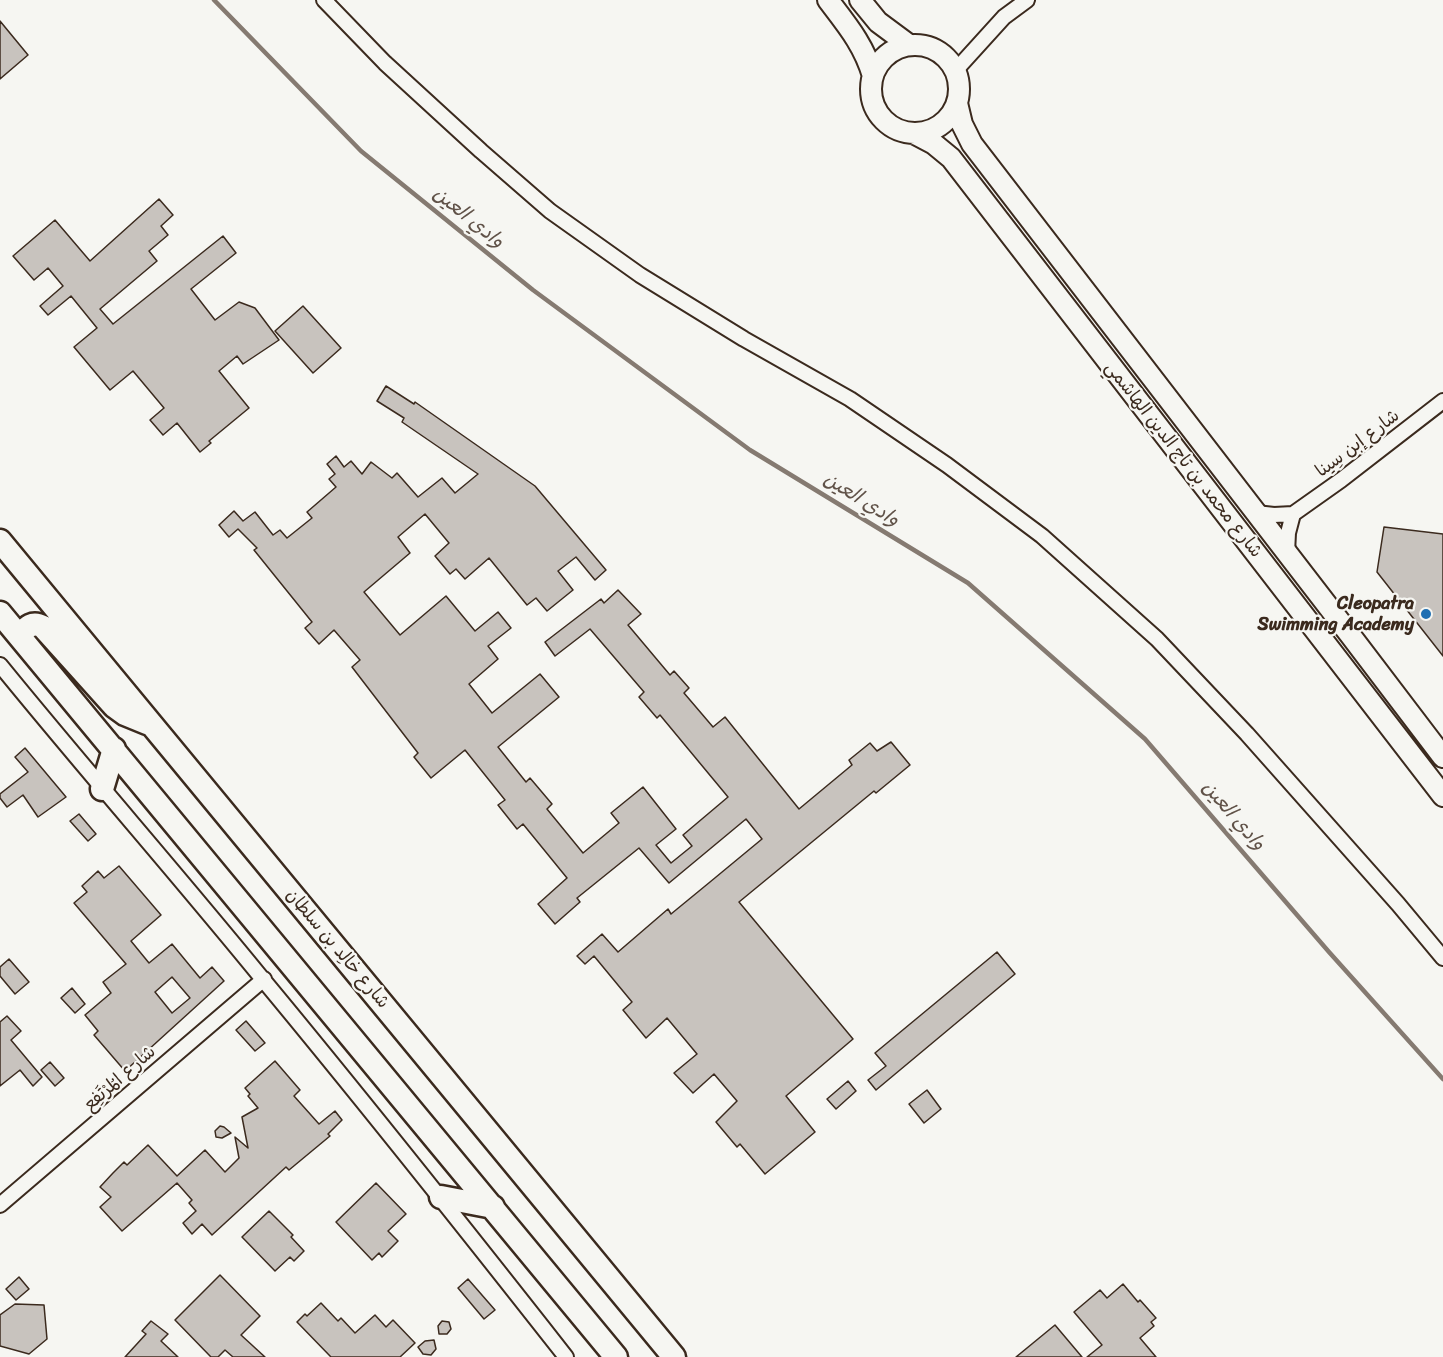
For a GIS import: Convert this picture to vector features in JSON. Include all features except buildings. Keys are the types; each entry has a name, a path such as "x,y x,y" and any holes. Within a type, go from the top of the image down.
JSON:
{"main road":[{"name":"شارع خالِد بن سلطان","path":"0,541 674,1357"},
{"path":"0,613 616,1357"},
{"path":"20,635 28,626 34,624 44,627 114,706 125,714 152,724"},
{"path":"102,789 114,749"},
{"path":"441,1197 493,1207"}],"street":[{"path":"324,0 385,63 550,211 640,274 744,339 850,399 947,465 1042,536 1157,639 1247,734 1443,958"},
{"path":"828,0 856,35 873,75"},
{"path":"860,0 887,30 909,45"},
{"path":"954,71 1004,17 1027,0"},
{"path":"909,45 931,48 949,61 958,81 957,103 952,113 936,128 915,134 894,129 879,116 871,96 873,75 883,58 909,45"},
{"name":"شارع محمد بن تاج الدين الهاشمي","path":"957,103 962,124 972,144 1443,757"},
{"name":"شارع محمد بن تاج الدين الهاشمي","path":"915,134 934,144 951,159 1443,796"},
{"name":"شارع إبن سِينا","path":"1293,514 1443,401"},
{"path":"1256,513 1293,514 1288,533 1287,553"},
{"path":"0,665 264,980 441,1197 566,1357"},
{"name":"شارع المُرْتَفِع","path":"3,1197 264,980"}],"waterway":[{"name":"وادي العين","path":"214,0 361,151 533,290 750,450 968,583 1145,739 1329,952 1443,1079"}],"place":[{"name":"Cleopatra Swimming Academy","path":"1426,614"}]}
